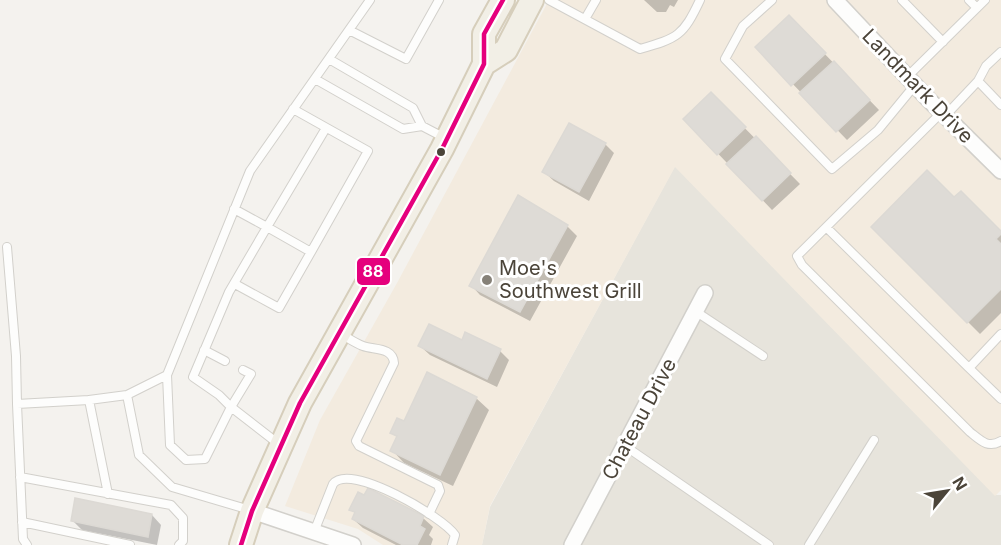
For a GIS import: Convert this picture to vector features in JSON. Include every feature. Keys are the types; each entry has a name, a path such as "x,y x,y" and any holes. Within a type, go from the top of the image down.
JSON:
{"main road":[{"path":"242,545 252,511 300,403 447,139 484,64 484,34 503,0"},
{"path":"484,64 507,50 532,0"}],"street":[{"name":"Landmark Drive","path":"835,0 943,114 1001,171"},
{"name":"Chateau Drive","path":"572,545 705,294"},
{"path":"252,511 353,545"}],"lane":[{"path":"243,370 251,374 231,407 205,459 186,460 170,445 167,375 250,171 370,0"},
{"path":"349,30 406,59 439,0"},
{"path":"549,0 640,49 669,41 688,25 700,0"},
{"path":"585,19 596,0"},
{"path":"772,0 743,26 725,59 832,169 878,130 911,81 943,42 985,0"},
{"path":"902,0 943,42"},
{"path":"969,0 977,8"},
{"path":"1001,51 986,66 978,81 797,256 802,265 970,432 985,444 995,444 1001,441"},
{"path":"329,59 413,108 423,126 447,139"},
{"path":"315,79 403,129 423,126"},
{"path":"978,81 1001,105"},
{"path":"235,284 279,308 368,152 293,109"},
{"path":"281,446 219,395 193,377 229,292 327,128"},
{"path":"234,209 311,252"},
{"path":"827,228 1001,399"},
{"path":"7,247 16,356 23,539 27,545"},
{"path":"695,311 763,356"},
{"path":"339,333 362,345 389,352 394,358 394,363 356,441 359,446 438,485 440,491 429,514"},
{"path":"969,368 1001,334"},
{"path":"204,350 225,361"},
{"path":"17,404 89,400 127,395 167,375"},
{"path":"127,395 139,455 172,487 252,511"},
{"path":"89,400 108,494"},
{"path":"809,545 874,440"},
{"path":"625,446 769,545"},
{"path":"20,477 171,506 183,518 183,541 179,545"},
{"path":"314,532 333,484 342,478 360,480 389,491 429,514 451,529 455,536 452,545"},
{"path":"22,522 130,545"}],"shaded area":[{"path":"549,0 1001,0 1001,490 995,496 675,167 490,506 482,545 383,545 358,529 285,506 320,420 397,283"},
{"path":"675,166 995,495 1001,495 1001,545 482,545 490,507"}],"building":[{"path":"789,15 826,53 791,86 755,47"},
{"path":"834,61 870,100 836,132 799,93"},
{"path":"711,92 746,127 717,155 683,119"},
{"path":"569,123 606,143 579,192 542,172"},
{"path":"756,136 791,173 762,201 726,164"},
{"path":"927,170 954,197 961,191 1001,231 996,239 1001,244 1001,289 967,323 871,227"},
{"path":"518,195 568,225 520,312 469,286"},
{"path":"429,324 462,340 465,332 501,349 487,379 418,346"},
{"path":"427,372 477,397 440,475 390,451 397,436 390,433 397,418 404,421"},
{"path":"368,488 424,516 420,526 425,529 417,545 403,545 352,519 355,512 349,510 358,492 364,495"},
{"path":"75,498 152,514 148,537 71,521"}],"transit line":[{"name":"88","path":"241,545 252,511 300,403 442,149 484,64 484,34 503,0"}],"place":[{"name":"Moe's Southwest Grill","path":"487,280"}]}
